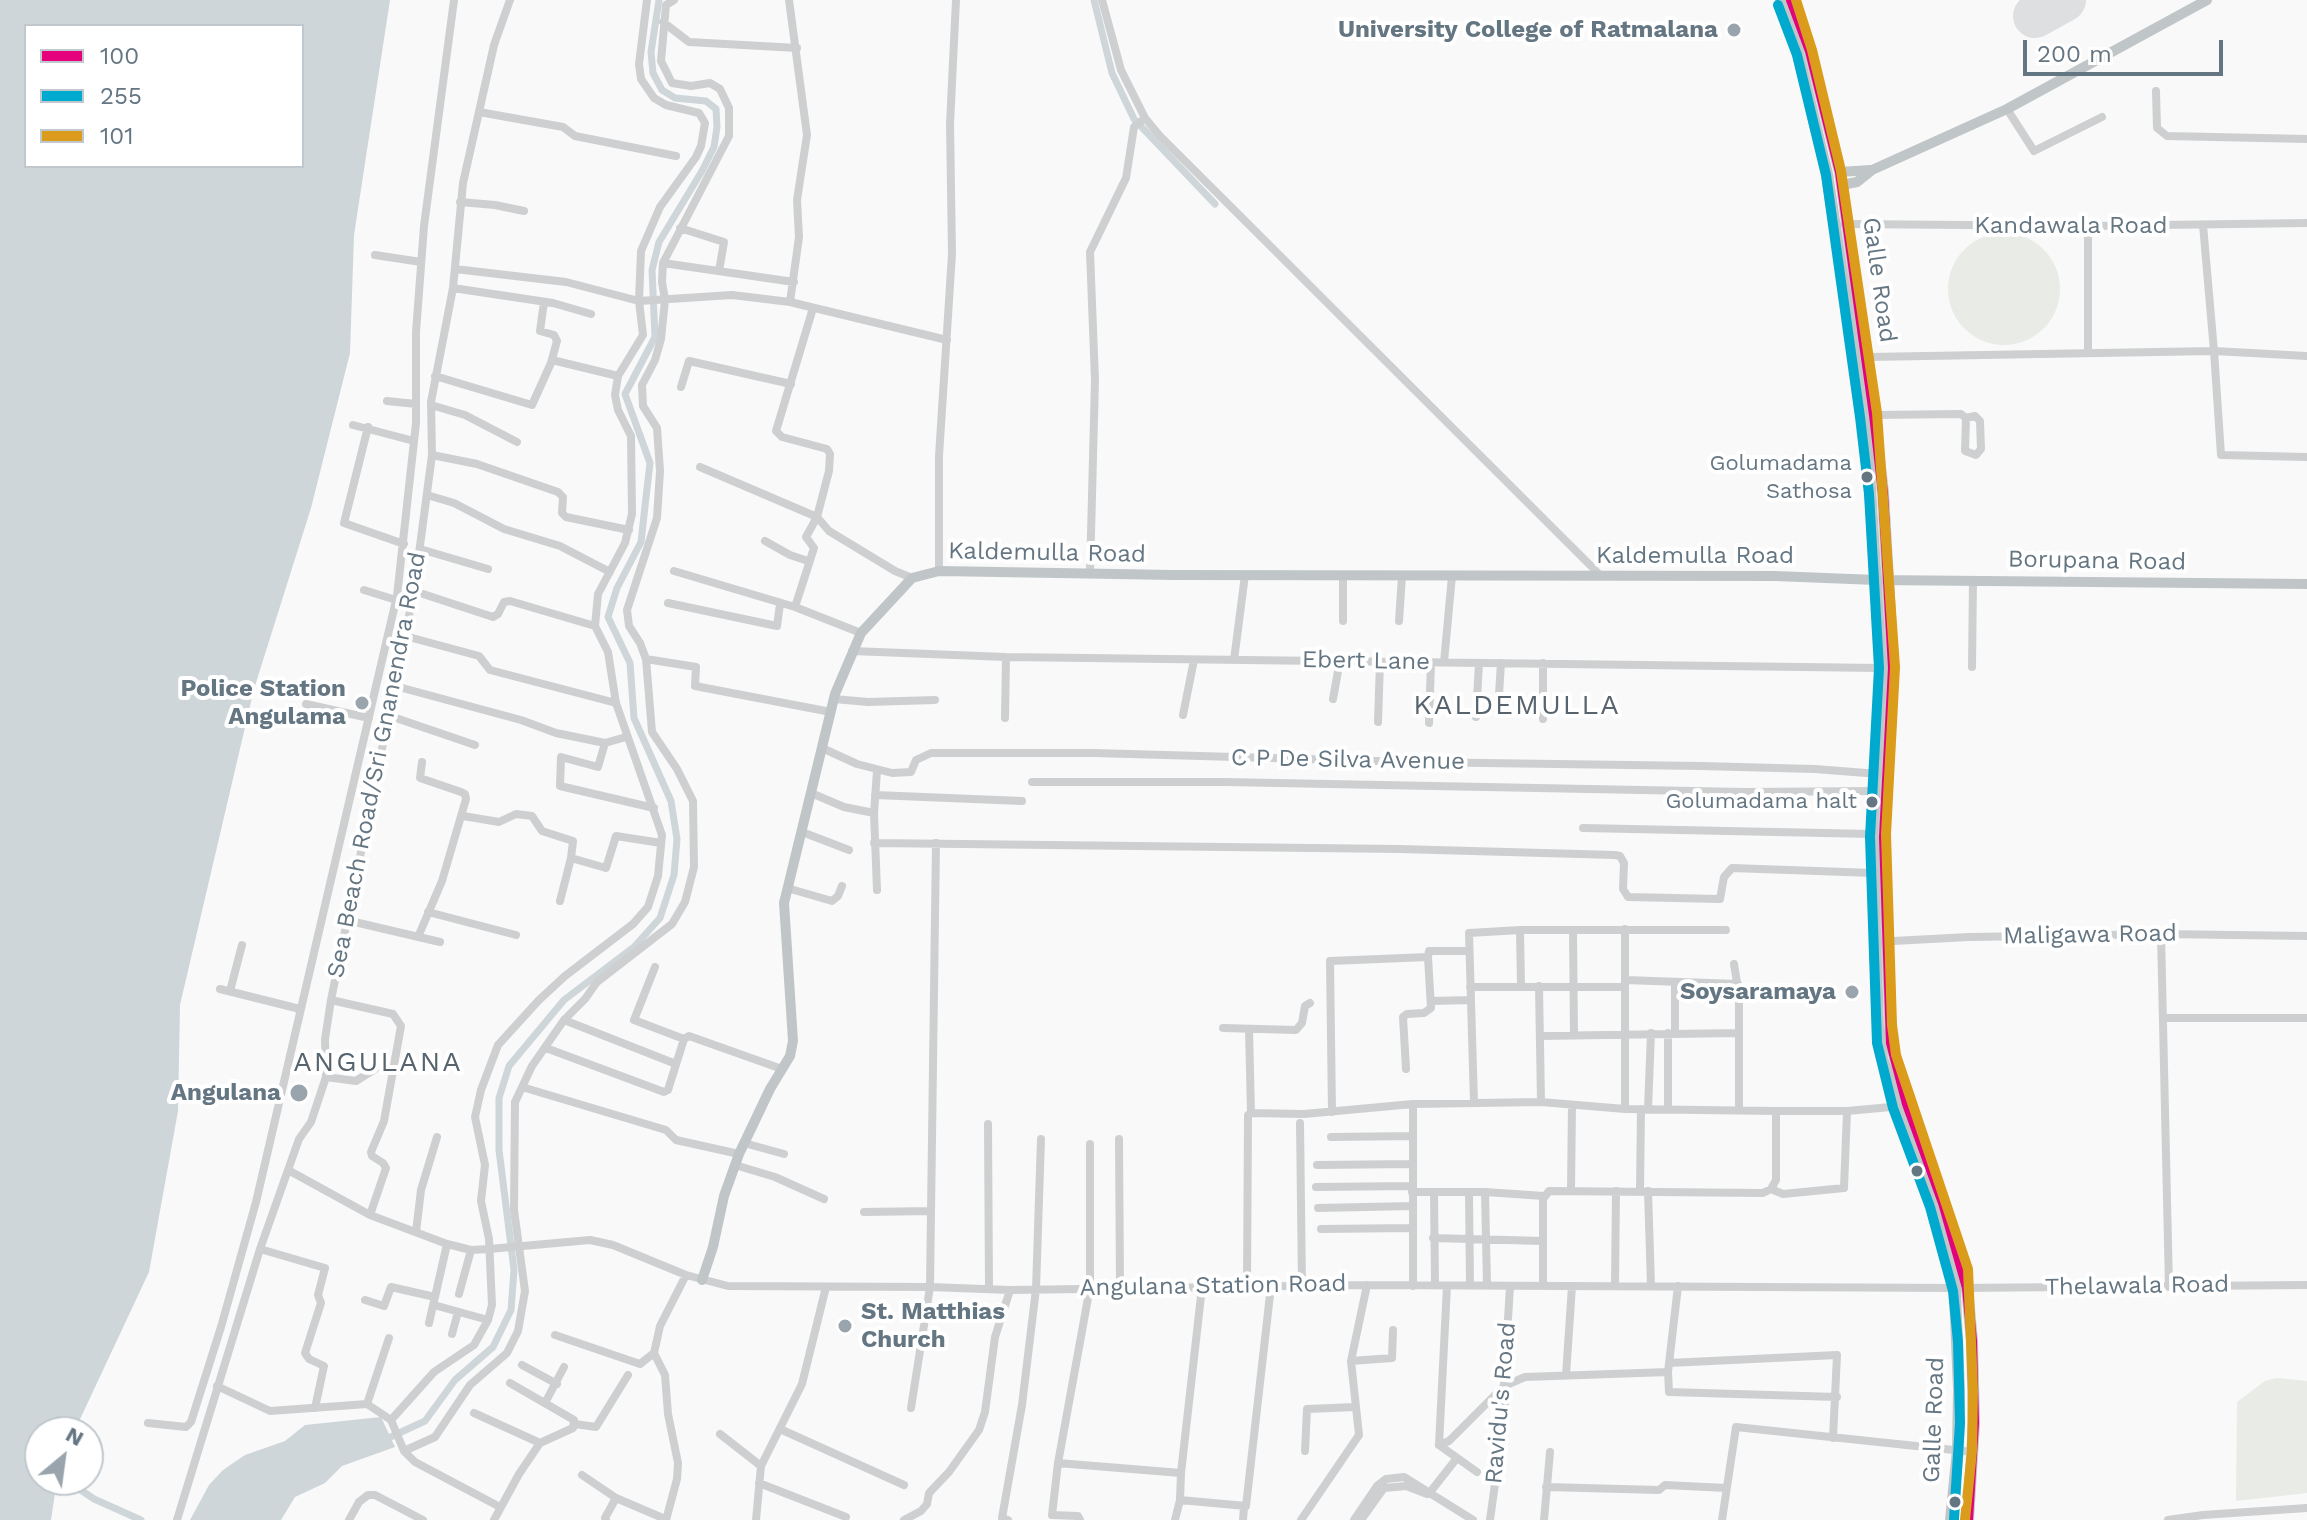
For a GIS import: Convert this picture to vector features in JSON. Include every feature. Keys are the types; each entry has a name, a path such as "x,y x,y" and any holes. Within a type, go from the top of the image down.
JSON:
{"highway":[{"name":"Galle Road","path":"1781,0 1835,179"},
{"name":"Galle Road","path":"1791,0 1810,51 1835,179 1868,357 1883,493 1881,774 1891,1043 1902,1106"},
{"name":"Galle Road","path":"1842,224 1893,668 1881,774 1875,791 1872,834 1879,1042 1962,1288 1972,1341 1973,1452 1968,1520"},
{"name":"Galle Road","path":"1951,1520 1958,1450 1962,1288"}],"main road":[{"path":"1835,179 1872,170 2007,109 2207,0"},
{"name":"Kaldemulla Road","path":"912,578 939,571 1343,576 1775,576 1882,580"},
{"path":"702,1280 724,1196 739,1154 770,1089 790,1056 793,1041 788,939 783,910 834,699 861,633 912,578"},
{"name":"Borupana Road","path":"1882,580 2307,584"}],"street":[{"path":"148,1423 186,1427 191,1422 252,1216 396,600 414,441 421,262 429,174 454,0"},
{"name":"Sea Beach Road/Sri Gnanendra Road","path":"178,1516 260,1249 299,1139 311,1122 326,1077 325,1039 331,1000 414,591 432,455 431,405 453,288 460,202 494,45 510,0"},
{"path":"392,1422 434,1372 474,1345 488,1320 492,1305 493,1249 481,1201 485,1165 475,1117 494,1055 503,1038 539,1000 565,976 619,937 648,907 658,876 662,835 626,737 616,703 608,652 595,626 598,594 629,530 632,514 631,436 618,410 615,395 618,376 643,335 640,301 643,242 660,207 696,157 705,123 699,113 666,105 654,98 641,79 639,64 647,0"},
{"path":"403,1449 435,1437 470,1385 507,1353 518,1331 525,1291 516,1246 514,1210 515,1102 532,1066 564,1020 597,982 672,924 685,902 694,867 693,801 677,769 652,732 646,659 629,626 627,610 657,518 660,471 657,428 643,406 642,385 655,360 661,339 663,263 729,136 729,108 720,89 710,83 691,86 672,83 661,61 666,5 674,0"},
{"path":"789,0 807,135 797,200 799,237 790,302"},
{"path":"939,571 939,456 952,254 950,124 956,0"},
{"path":"1102,0 1121,70 1140,122 1215,192 1600,575"},
{"path":"663,22 689,42 797,48"},
{"path":"2156,91 2157,128 2167,136 2307,139"},
{"path":"2007,109 2034,151 2102,117"},
{"path":"479,112 563,127 575,136 676,156"},
{"path":"1090,573 1095,380 1090,252 1126,178 1140,122"},
{"path":"460,202 524,211"},
{"name":"Kandawala Road","path":"1842,224 2088,226 2307,223"},
{"path":"2203,225 2221,455 2307,457"},
{"path":"2088,226 2088,353"},
{"path":"680,228 724,242 719,271"},
{"path":"375,255 421,262"},
{"path":"663,263 794,282"},
{"path":"455,269 566,282 640,301 732,295 790,302 947,340"},
{"path":"453,288 544,302 591,314"},
{"path":"416,377 435,378 529,406 535,401 552,360 557,338 541,333 539,327 544,302"},
{"path":"795,607 814,548 806,537 817,517 829,471 830,454 827,449 777,434 813,308"},
{"path":"1868,357 2214,351 2307,356"},
{"path":"552,360 618,376"},
{"path":"681,387 689,361 791,384"},
{"path":"387,401 416,404"},
{"path":"431,405 465,415 517,442"},
{"path":"1874,415 1961,414 1966,418"},
{"path":"353,425 414,441"},
{"path":"368,427 344,523 404,544"},
{"path":"432,455 477,464 558,492 563,497 562,513 566,517 629,530"},
{"path":"700,467 817,517 829,531 912,578"},
{"path":"427,495 454,503 504,529 560,546 610,572"},
{"path":"765,541 808,561"},
{"path":"420,549 488,569"},
{"path":"674,571 795,607 861,633"},
{"path":"1234,660 1245,575"},
{"path":"1343,576 1343,621"},
{"path":"1399,621 1402,576"},
{"path":"1444,662 1452,576"},
{"path":"1972,667 1973,580"},
{"path":"364,590 396,600"},
{"path":"414,591 493,617 504,602 510,601 595,626"},
{"path":"668,603 777,626 780,604"},
{"path":"405,636 479,656 490,670 616,703"},
{"name":"Ebert Lane","path":"852,651 1006,657 1881,668"},
{"path":"1005,718 1006,657"},
{"path":"646,659 696,667 695,686 831,712"},
{"path":"1183,715 1194,660"},
{"path":"1333,699 1340,660"},
{"path":"1378,722 1380,662"},
{"path":"1429,723 1431,663"},
{"path":"1476,717 1479,663"},
{"path":"1498,710 1501,663"},
{"path":"1543,663 1543,719"},
{"path":"395,686 521,720 556,733 605,743 626,737"},
{"path":"834,699 868,702 935,700"},
{"path":"306,704 369,718"},
{"path":"390,716 475,745"},
{"path":"605,743 598,767 563,755 559,785 654,808"},
{"name":"C P De Silva Avenue","path":"822,748 877,771 892,773 911,772 916,760 931,753 1094,753 1789,768 1881,774"},
{"path":"418,937 442,881 463,816 465,794 424,782 419,774 422,762"},
{"path":"877,771 874,813 877,890"},
{"path":"1032,782 1225,782 1729,792 1875,791"},
{"path":"811,793 844,807 874,813"},
{"path":"875,795 1022,801"},
{"path":"463,816 499,822 516,814 532,816 542,831 573,841 560,901"},
{"path":"1583,828 1872,834"},
{"path":"802,832 849,850"},
{"path":"571,858 606,868 616,836 661,843"},
{"path":"874,843 1400,849 1615,855 1620,856 1624,863 1623,889 1628,897 1720,899 1724,877 1732,868 1873,873"},
{"path":"911,1408 930,1287 936,843"},
{"path":"787,888 832,901 842,886"},
{"path":"428,912 516,935"},
{"path":"346,920 440,942"},
{"path":"1625,929 1625,1109"},
{"path":"1474,1103 1469,933 1520,930 1726,930"},
{"path":"1520,930 1521,986"},
{"path":"1573,931 1574,1035"},
{"path":"2161,934 2169,1287"},
{"name":"Maligawa Road","path":"1874,942 1969,937 2307,934"},
{"path":"230,991 242,945"},
{"path":"1406,1069 1403,1017 1429,1011 1429,951 1469,951"},
{"path":"1332,1112 1328,964 1335,959 1428,957"},
{"path":"1734,964 1738,984 1739,1110"},
{"path":"655,967 634,1020 684,1039 693,1036 782,1069"},
{"path":"1668,1109 1675,982"},
{"path":"1470,987 1675,982 1738,984"},
{"path":"1539,986 1541,1102"},
{"path":"220,989 300,1009"},
{"path":"331,1000 393,1014 401,1026 384,1121 371,1152 386,1168 370,1215"},
{"path":"1431,1001 1471,1000"},
{"path":"1223,1028 1296,1030 1302,1023 1305,1006 1310,1003"},
{"path":"2163,1018 2307,1018"},
{"path":"564,1020 676,1064"},
{"path":"1247,1287 1248,1115 1251,1113 1249,1029"},
{"path":"1651,1033 1644,1109 1644,1191 1651,1286"},
{"path":"1540,1036 1739,1033"},
{"path":"546,1048 664,1092 668,1090 684,1039"},
{"path":"326,1077 356,1081 375,1069"},
{"path":"522,1087 666,1130 676,1140 739,1154 784,1154"},
{"path":"1251,1113 1332,1112 1413,1104 1541,1102 1625,1109 1776,1111 1847,1111 1902,1106"},
{"path":"1413,1104 1413,1286"},
{"path":"1571,1190 1572,1105"},
{"path":"1316,1187 1544,1196 1555,1190 1763,1193 1773,1185 1776,1111"},
{"path":"1773,1185 1783,1194 1844,1188 1847,1111"},
{"path":"1300,1123 1302,1285"},
{"path":"988,1124 989,1288"},
{"path":"1331,1137 1413,1136"},
{"path":"416,1232 421,1190 437,1137"},
{"path":"1004,1519 1036,1289 1041,1139"},
{"path":"1119,1139 1120,1287"},
{"path":"1080,1520 1078,1516 1051,1517 1090,1287 1090,1144"},
{"path":"739,1154 775,1177 824,1199"},
{"path":"1317,1165 1412,1164"},
{"path":"288,1170 370,1215 447,1244 471,1250 516,1246"},
{"path":"1615,1286 1616,1191"},
{"path":"1434,1192 1435,1285"},
{"path":"1469,1192 1470,1285"},
{"path":"1485,1192 1487,1285"},
{"path":"1543,1286 1544,1196"},
{"path":"1318,1208 1412,1206"},
{"path":"864,1212 931,1211"},
{"path":"1321,1229 1412,1228"},
{"path":"1433,1238 1543,1241"},
{"name":"Angulana Station Road","path":"516,1246 590,1240 613,1245 686,1275 728,1286 1010,1290 1302,1285 1962,1288"},
{"path":"429,1323 447,1244"},
{"path":"260,1249 325,1268 318,1295 321,1303 305,1353 309,1359 324,1366 315,1408"},
{"path":"459,1294 471,1250"},
{"path":"582,1475 616,1498 666,1519 678,1463 668,1414 665,1375 654,1353 660,1326 686,1275"},
{"path":"1301,1520 1359,1435 1351,1361 1367,1285"},
{"name":"Thelawala Road","path":"1962,1288 2307,1285"},
{"path":"1243,1520 1271,1286"},
{"path":"1439,1445 1447,1286"},
{"name":"Ravidu's Road","path":"1490,1520 1505,1411 1510,1286"},
{"path":"1566,1375 1572,1286"},
{"path":"1678,1286 1668,1368 1670,1393 1837,1397"},
{"path":"365,1300 384,1306 391,1287 488,1320"},
{"path":"756,1520 761,1466 802,1384 826,1287"},
{"path":"1175,1520 1180,1500 1202,1287"},
{"path":"904,1520 927,1504 929,1493 949,1472 979,1430 985,1412 995,1337 1010,1290"},
{"path":"452,1334 458,1312"},
{"path":"1351,1361 1392,1358 1393,1330"},
{"path":"555,1335 640,1364 654,1353"},
{"path":"367,1404 389,1338"},
{"path":"1439,1445 1449,1441 1504,1386 1525,1377 1836,1354 1837,1397 1833,1438"},
{"path":"522,1365 557,1384"},
{"path":"545,1403 564,1367"},
{"path":"575,1424 596,1427 628,1375"},
{"path":"510,1383 574,1420 575,1424"},
{"path":"217,1386 264,1409 367,1404 392,1422 403,1449 415,1462 500,1507"},
{"path":"1305,1451 1307,1409 1355,1407"},
{"path":"474,1413 540,1443"},
{"path":"494,1520 540,1443 559,1436 575,1424"},
{"path":"1722,1520 1736,1427 1973,1452"},
{"path":"780,1429 904,1485"},
{"path":"720,1434 761,1466"},
{"path":"1439,1445 1477,1472"},
{"path":"1544,1520 1550,1452"},
{"path":"1431,1491 1457,1458"},
{"path":"1058,1463 1181,1473"},
{"path":"1354,1520 1369,1493 1386,1479 1404,1477 1431,1491 1455,1510"},
{"path":"759,1483 846,1517"},
{"path":"1546,1487 1659,1490 1665,1485 1726,1488"},
{"path":"1361,1520 1384,1488 1406,1486 1473,1520"},
{"path":"351,1519 359,1502 368,1495 375,1495 423,1520"},
{"path":"606,1520 616,1498"},
{"path":"1180,1500 1244,1507"},
{"path":"2168,1520 2266,1516 2307,1508"}],"shaded area":[{"path":"0,0 390,0 354,235 350,353 311,508 254,689 180,1005 178,1111 149,1272 82,1416 24,1416 24,1496 55,1496 51,1520 0,1520"},
{"path":"2004,233 2025,237 2044,249 2056,268 2060,289 2056,310 2044,329 2025,341 2004,345 1983,341 1964,329 1952,310 1948,289 1952,268 1964,249 1983,237"},
{"path":"2276,1378 2307,1381 2307,1493 2236,1501 2237,1402 2265,1381"},
{"path":"381,1417 395,1447 342,1466 325,1483 295,1497 281,1520 190,1520 209,1485 223,1470 245,1455 285,1441 305,1425"}],"waterway":[{"path":"382,1441 425,1421 455,1380 493,1347 511,1310 514,1270 499,1150 499,1098 509,1066 564,1000 634,947 660,918 674,875 677,839 671,801 634,718 630,663 608,617 617,588 641,542 650,463 625,394 655,337 652,270 659,242 714,147 717,127 716,109 706,101 675,98 662,90 653,73 651,52 659,0"},
{"path":"1094,0 1112,73 1134,119 1215,204"},
{"path":"90,1496 141,1520"}],"runway":[{"path":"2035,16 2064,0"}],"transit line":[{"name":"100","path":"1791,0 1810,51 1840,172 1874,415 1883,493 1893,668 1884,837 1891,1043 1907,1104 1943,1203 1967,1288 1974,1423 1968,1520"},
{"name":"101","path":"1796,0 1812,50 1841,171 1877,413 1895,667 1886,834 1892,1025 1896,1055 1968,1269 1973,1390 1972,1451 1965,1520"},
{"name":"255","path":"1778,5 1797,55 1826,175 1869,494 1879,668 1870,837 1877,1043 1893,1108 1930,1207 1953,1291 1960,1423 1954,1519"}],"place":[{"name":"University College of Ratmalana","path":"1734,30"},
{"name":"Golumadama Sathosa","path":"1867,477"},
{"name":"Police Station Angulama","path":"362,703"},
{"name":"Golumadama halt","path":"1872,802"},
{"name":"Soysaramaya","path":"1852,992"},
{"name":"Angulana","path":"299,1093"},
{"name":"St. Matthias Church","path":"845,1326"}],"district":[{"name":"KALDEMULLA","path":"1517,706"},
{"name":"ANGULANA","path":"378,1063"}]}
